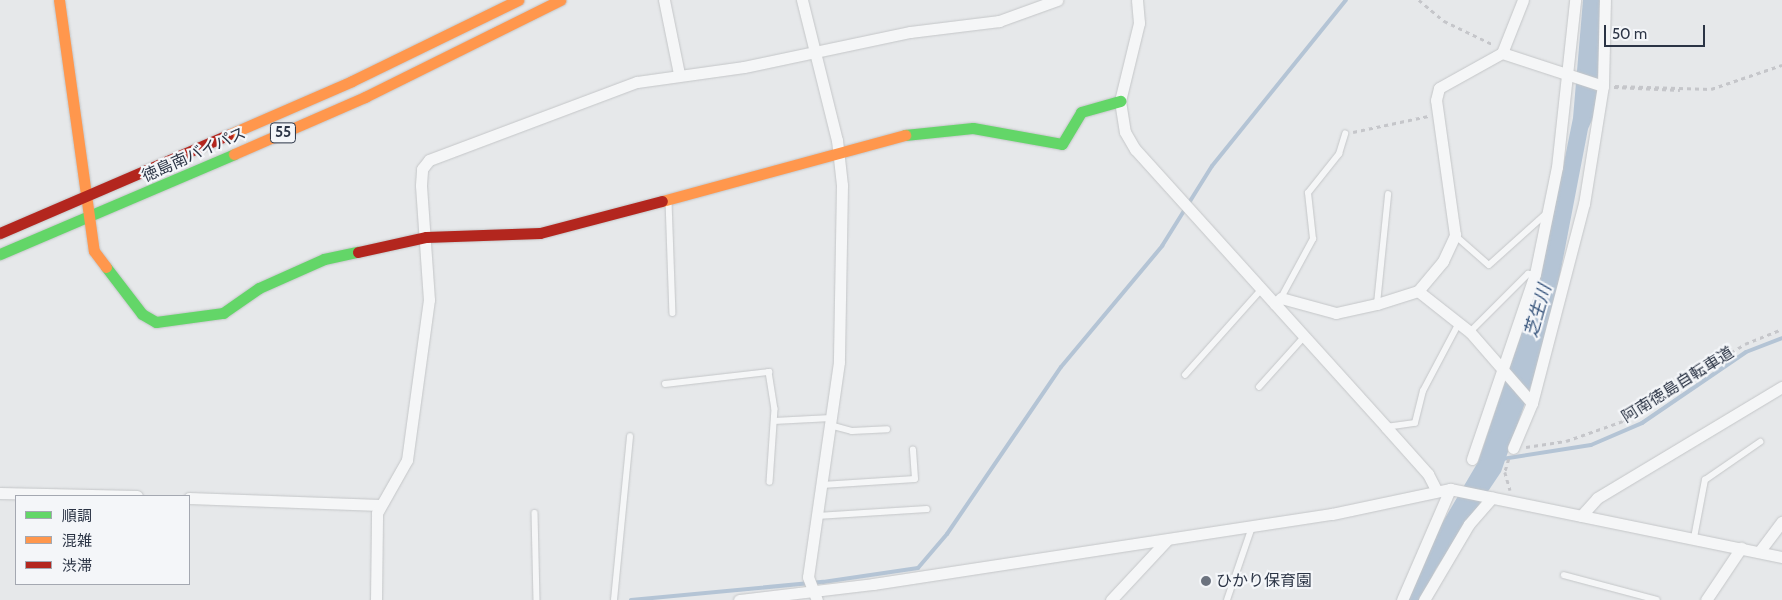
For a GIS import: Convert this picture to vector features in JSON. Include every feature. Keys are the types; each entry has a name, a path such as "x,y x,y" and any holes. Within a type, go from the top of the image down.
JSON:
{"main road":[{"path":"59,0 94,250 142,314 156,322 223,313 259,288 324,259 426,237 540,232 669,201 839,153 868,142 939,128 973,128 1062,144 1081,112 1120,101"},
{"name":"徳島南バイパス","path":"0,233 86,198 352,81 518,0"},
{"name":"徳島南バイパス","path":"0,254 90,219 365,97 560,0"}],"street":[{"path":"664,0 678,74"},
{"path":"802,0 839,153 839,362 817,516 811,589"},
{"path":"376,600 380,505 407,460 429,300 422,169 429,160 637,82 678,74 744,67 814,50 999,21 1057,0"},
{"path":"1137,0 1138,31 1120,101 1125,132 1135,149 1261,290 1278,301 1336,313 1377,304 1418,291 1443,261 1455,235 1442,118 1436,100 1439,88 1502,53 1523,0"},
{"path":"1472,459 1506,374 1535,274 1547,213 1569,74 1575,0"},
{"path":"1513,448 1531,402 1584,204 1601,85 1605,0"},
{"path":"1502,53 1601,85"},
{"path":"1418,291 1470,332 1531,402"},
{"path":"1278,301 1304,337 1386,427 1433,483 1453,490 1489,498 1694,538 1782,558"},
{"path":"1581,516 1597,498 1782,387"},
{"path":"739,600 1252,527 1433,483"},
{"path":"1402,600 1453,490"},
{"path":"0,493 92,495"},
{"path":"190,498 380,505"},
{"path":"1424,600 1469,524 1489,498"},
{"path":"1759,552 1782,522"},
{"path":"1111,600 1167,540"},
{"path":"1706,600 1741,548"}],"lane":[{"path":"1278,301 1313,239 1308,193 1339,154 1345,134"},
{"path":"1377,304 1388,195"},
{"path":"669,201 673,313"},
{"path":"1455,235 1489,265 1547,213"},
{"path":"1470,332 1528,274 1535,274"},
{"path":"1185,375 1261,290"},
{"path":"1386,427 1415,423 1423,391 1459,323"},
{"path":"1259,387 1304,337"},
{"path":"665,384 769,372 774,421 770,482"},
{"path":"774,421 831,421 852,430 886,429"},
{"path":"614,598 630,437"},
{"path":"1694,538 1705,480 1760,442"},
{"path":"822,485 915,479 913,450"},
{"path":"817,516 927,509"},
{"path":"535,513 537,600"},
{"path":"1227,600 1252,527"},
{"path":"1564,575 1657,600"}],"path":[{"path":"1419,0 1444,20 1502,53"},
{"path":"1601,85 1711,89 1782,65"},
{"path":"1601,85 1680,90"},
{"path":"1345,134 1413,116 1442,118"},
{"name":"阿南徳島自転車道","path":"1513,448 1566,441 1623,421 1745,344 1782,329"},
{"path":"1507,463 1509,502"}],"water":[{"name":"芝生川","path":"1583,0 1602,0 1596,111 1588,129 1548,337 1501,472 1436,569 1421,600 1408,600 1438,530 1478,462 1541,275 1573,118"}],"waterway":[{"path":"631,600 823,582 918,568 947,534 1061,367 1162,246 1212,166 1346,0"},
{"path":"1502,459 1591,445 1642,423 1746,352 1782,338"}],"traffic: fast":[{"path":"905,135 973,128 1062,144 1081,112 1120,101"},
{"path":"0,254 234,154"},
{"path":"106,267 142,314 156,322 223,313 259,288 324,259 358,252"}],"traffic: slow":[{"path":"59,0 94,251 106,267"},
{"path":"228,135 352,81 518,0"},
{"path":"234,154 365,97 560,0"},
{"path":"662,201 905,135"}],"traffic: jam":[{"path":"0,233 228,135"},
{"path":"358,252 426,237 540,233 662,201"}],"place":[{"name":"ひかり保育園","path":"1206,581"}]}
